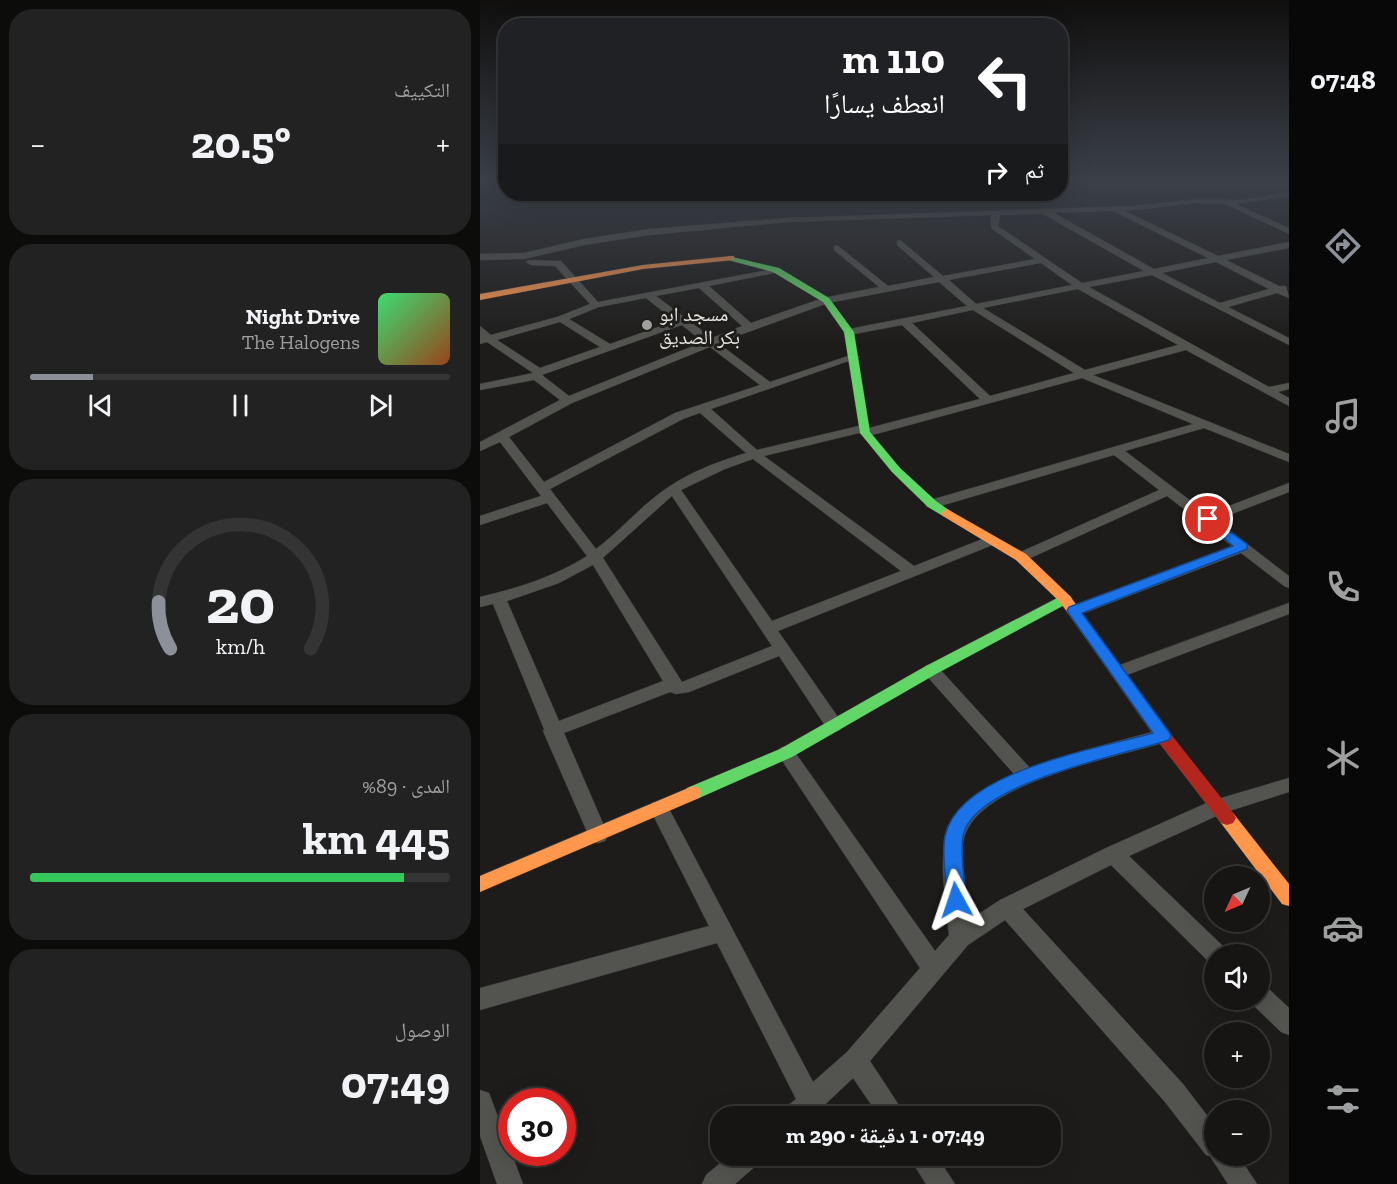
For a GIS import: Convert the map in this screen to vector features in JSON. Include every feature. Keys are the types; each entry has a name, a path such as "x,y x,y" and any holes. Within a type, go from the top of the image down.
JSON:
{"street":[{"path":"480,257 524,256 627,235"},
{"path":"1006,235 1081,287 1289,404"},
{"path":"1087,235 1289,342"},
{"path":"1168,235 1217,260 1284,288 1289,295"},
{"path":"900,243 974,307 1086,376 1289,458"},
{"path":"849,332 1289,245"},
{"path":"837,248 885,288"},
{"path":"480,297 643,267 736,258 776,270 826,300 849,332 855,357 864,431 896,470 932,504 990,541 1022,557 1070,605 1163,736 1289,898"},
{"path":"480,447 568,401 749,327 826,300 1044,261"},
{"path":"480,265 558,263 596,305"},
{"path":"485,340 561,319 596,305 776,270"},
{"path":"702,285 749,327"},
{"path":"1219,306 1284,288"},
{"path":"648,295 766,385"},
{"path":"561,319 608,347"},
{"path":"480,387 538,374 681,322"},
{"path":"905,322 988,400"},
{"path":"480,329 485,340 538,374 568,401"},
{"path":"480,602 559,579 595,557 674,489 754,454 864,431 1086,376 1188,346"},
{"path":"480,521 546,493 679,416 855,357"},
{"path":"1269,391 1289,386"},
{"path":"701,407 754,454 911,571"},
{"path":"932,504 1204,424"},
{"path":"501,435 595,557 676,688 683,688 783,648"},
{"path":"1117,451 1289,583"},
{"path":"1208,519 1289,487"},
{"path":"674,489 834,725"},
{"path":"1022,557 1170,490"},
{"path":"770,628 990,541"},
{"path":"480,884 786,753 931,670 1070,605 1243,547"},
{"path":"498,598 552,731 598,835"},
{"path":"1118,672 1289,608"},
{"path":"931,670 1026,776"},
{"path":"552,731 672,684"},
{"path":"960,938 953,863 954,836 963,816 977,801 1026,776 1163,736"},
{"path":"786,753 934,969"},
{"path":"806,1106 855,1060 960,938 1006,907 1113,854 1218,807 1289,785"},
{"path":"659,809 723,932 802,1106"},
{"path":"1113,854 1206,944"},
{"path":"1006,907 1174,1093 1204,1132"},
{"path":"480,999 723,932"},
{"path":"1270,1006 1289,1024"},
{"path":"855,1060 887,1106"},
{"path":"482,1114 510,1184"},
{"path":"722,1182 738,1166"},
{"path":"929,1166 942,1184"},
{"path":"1230,1166 1244,1184"}],"traffic: fast":[{"path":"731,258 776,270 826,300 849,332 865,433 896,470 932,504 947,513"},
{"path":"693,793 786,753 931,670 1065,599"}],"traffic: slow":[{"path":"480,297 643,267 731,258"},
{"path":"947,513 1021,557 1065,599 1092,637"},
{"path":"480,884 693,793"},
{"path":"1227,818 1289,898"}],"traffic: jam":[{"path":"1092,637 1163,736 1227,818"}],"place":[{"name":"مسجد ابو بكر الصديق","path":"647,325"}],"route":[{"path":"956,900 953,863 954,836 963,816 977,801 1026,776 1163,736 1074,611 1243,547 1208,519"}]}
